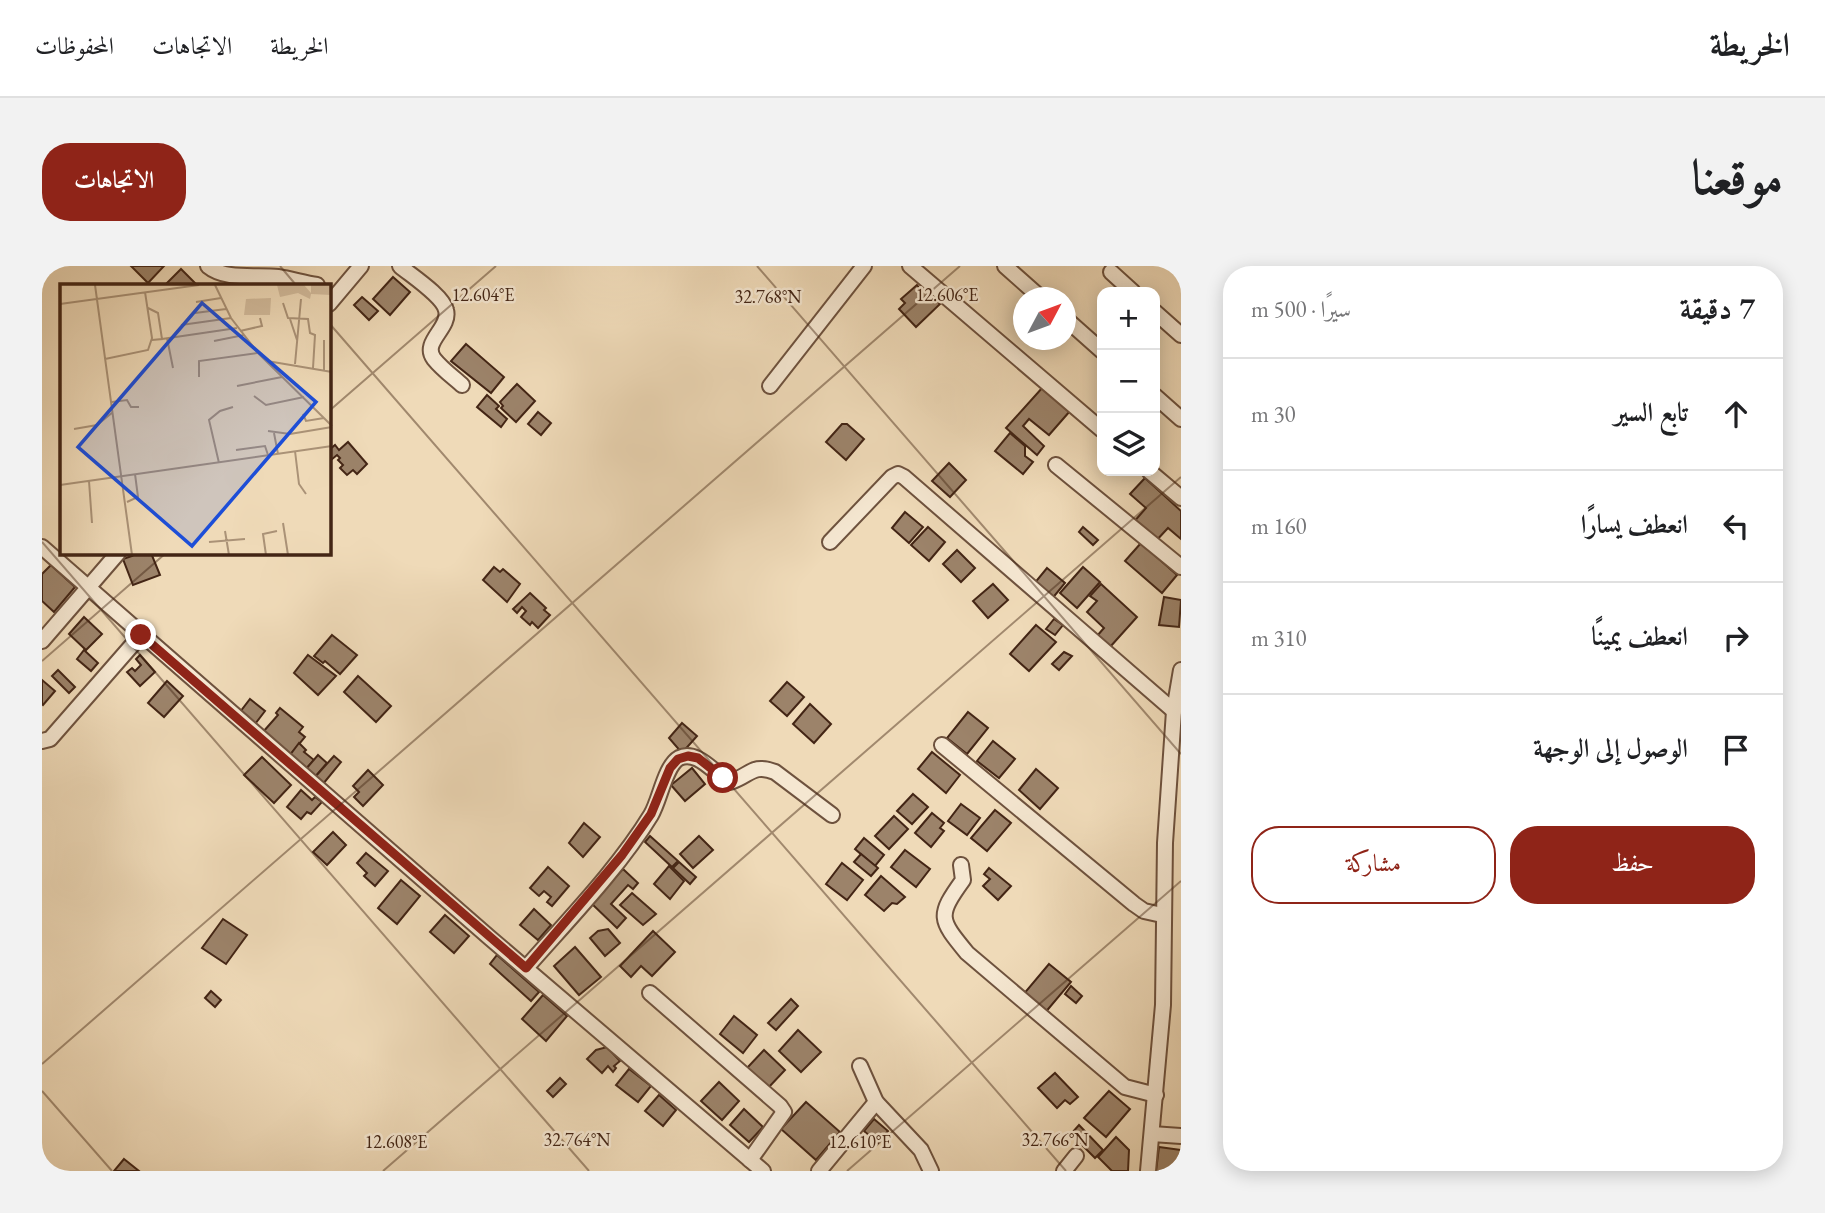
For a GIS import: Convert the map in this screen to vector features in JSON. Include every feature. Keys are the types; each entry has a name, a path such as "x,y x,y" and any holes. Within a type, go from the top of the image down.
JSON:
{"street":[{"path":"208,266 213,270 234,274 277,277 312,284"},
{"path":"335,289 360,266"},
{"path":"400,266 440,300 446,309 447,319 431,346 431,353 462,385"},
{"path":"770,386 864,266"},
{"path":"910,266 1097,426"},
{"path":"1005,266 1029,287"},
{"path":"1111,272 1128,287"},
{"path":"1160,316 1181,335"},
{"path":"1076,328 1101,350"},
{"path":"1160,401 1181,419"},
{"path":"1056,465 1181,567"},
{"path":"830,542 892,477 898,474 1174,711"},
{"path":"1155,476 1181,498"},
{"path":"42,547 763,1171"},
{"path":"42,641 116,555"},
{"path":"42,741 50,739 141,635"},
{"path":"1148,1171 1163,1005 1162,915 1170,780 1177,740 1174,711 1181,670"},
{"path":"943,745 1144,911 1162,915"},
{"path":"526,968 622,855 651,814 670,768 678,759 688,756 698,758 730,782 752,769 764,768 775,772 832,815"},
{"path":"1170,780 1181,795"},
{"path":"961,865 962,880 947,902 944,917 953,937 967,953 1125,1087 1156,1095"},
{"path":"650,993 784,1112 750,1160"},
{"path":"860,1066 876,1102 921,1150 931,1171"},
{"path":"819,1171 876,1102"},
{"path":"1152,1134 1181,1136"},
{"path":"1064,1171 1076,1156"}],"building":[{"path":"131,266 164,266 148,283"},
{"path":"181,269 196,284 166,284"},
{"path":"393,277 410,292 390,315 373,299"},
{"path":"917,285 920,289 924,286 940,304 916,327 899,309 905,303 901,299"},
{"path":"362,297 378,311 369,320 354,305"},
{"path":"466,344 504,377 491,393 451,361"},
{"path":"517,384 535,401 516,422 501,408 503,406 500,402"},
{"path":"1043,387 1070,411 1049,435 1029,419 1023,426 1044,446 1037,455 1006,428"},
{"path":"487,395 499,406 496,409 507,419 501,427 477,407"},
{"path":"538,412 551,423 541,435 528,424"},
{"path":"842,424 847,424 864,439 846,460 826,442"},
{"path":"1010,433 1025,446 1025,456 1033,462 1023,474 995,451"},
{"path":"348,442 367,464 357,474 353,470 347,475 340,468 343,465 337,455 331,460 331,448 335,445 339,450"},
{"path":"949,463 966,480 950,497 932,481"},
{"path":"1145,478 1181,511 1181,539 1168,528 1154,543 1132,524 1146,508 1130,494"},
{"path":"905,512 923,527 909,543 892,528"},
{"path":"928,527 945,542 929,561 911,545"},
{"path":"1083,527 1098,540 1093,545 1079,532"},
{"path":"1141,543 1177,575 1162,593 1125,561"},
{"path":"957,550 975,568 961,582 943,564"},
{"path":"152,555 160,575 133,585 123,559"},
{"path":"51,565 75,587 54,612 42,601 42,574"},
{"path":"494,567 500,572 503,569 520,584 507,602 483,580"},
{"path":"1083,567 1100,582 1077,608 1060,593"},
{"path":"1047,568 1065,583 1051,600 1033,585"},
{"path":"993,584 1008,600 988,618 973,601"},
{"path":"1101,584 1137,617 1110,647 1097,636 1104,628 1087,612 1097,601 1090,596"},
{"path":"530,593 550,615 538,628 521,617 526,611 522,607 517,613 513,609"},
{"path":"1164,597 1181,600 1179,627 1159,625"},
{"path":"84,617 102,634 86,650 69,634"},
{"path":"1054,619 1063,625 1055,635 1046,629"},
{"path":"1036,625 1056,642 1029,671 1010,654"},
{"path":"332,635 357,655 340,674 325,661 323,663 314,656"},
{"path":"84,650 98,663 91,671 77,659"},
{"path":"1064,652 1072,656 1059,670 1052,664"},
{"path":"140,655 155,672 140,686 127,672 132,668 135,671 141,665 136,659"},
{"path":"308,655 336,676 318,695 294,673"},
{"path":"58,670 75,687 69,693 52,676"},
{"path":"358,676 391,706 376,722 344,692"},
{"path":"42,680 55,691 43,705 42,704"},
{"path":"167,681 183,696 164,717 148,703"},
{"path":"787,682 804,697 787,716 770,701"},
{"path":"250,699 265,711 255,724 240,712"},
{"path":"810,704 831,724 814,743 793,724"},
{"path":"280,708 303,727 299,732 305,737 290,755 263,732 278,715 276,713"},
{"path":"968,712 988,728 967,754 947,738"},
{"path":"682,723 697,736 682,753 669,738"},
{"path":"993,741 1015,759 999,778 977,761"},
{"path":"299,743 306,750 304,752 314,760 306,769 290,755"},
{"path":"932,752 960,775 946,793 918,769"},
{"path":"318,755 327,763 315,777 306,769"},
{"path":"334,756 341,762 323,784 315,777"},
{"path":"262,757 291,785 274,803 244,775"},
{"path":"692,768 705,784 685,801 671,785"},
{"path":"1036,769 1058,788 1040,809 1019,790"},
{"path":"368,770 383,785 363,806 354,797 359,792 353,786"},
{"path":"301,790 312,800 315,797 322,802 311,814 307,812 301,819 287,807"},
{"path":"913,794 928,807 912,824 897,811"},
{"path":"961,804 980,818 967,835 948,821"},
{"path":"995,810 1011,823 987,851 971,838"},
{"path":"932,813 944,823 940,828 944,831 931,847 915,833"},
{"path":"894,816 908,829 889,849 875,836"},
{"path":"584,823 600,837 583,857 569,843"},
{"path":"333,832 346,845 327,865 313,852"},
{"path":"650,836 678,861 672,867 645,842"},
{"path":"699,836 713,850 693,868 680,854"},
{"path":"864,838 884,855 875,866 855,849"},
{"path":"905,850 930,869 916,887 891,867"},
{"path":"366,853 388,871 375,886 364,876 367,873 357,863"},
{"path":"861,854 878,868 871,876 854,862"},
{"path":"679,862 696,877 690,884 673,868"},
{"path":"842,863 863,880 847,900 826,884"},
{"path":"669,866 684,881 670,899 654,884"},
{"path":"548,867 569,886 552,906 547,902 551,897 544,891 539,896 530,888"},
{"path":"989,868 1011,886 998,900 983,886 990,879 984,874"},
{"path":"623,869 638,883 633,889 628,885 611,904 626,918 617,928 591,903"},
{"path":"881,876 905,897 897,904 892,903 884,911 865,895"},
{"path":"401,880 420,896 397,924 378,908"},
{"path":"632,893 656,914 643,925 620,905"},
{"path":"534,909 551,925 538,940 520,925"},
{"path":"445,915 469,936 454,953 430,932"},
{"path":"223,919 247,935 226,964 202,948"},
{"path":"608,929 620,943 605,956 590,938 598,931"},
{"path":"653,931 675,952 652,976 641,966 631,977 620,966"},
{"path":"575,947 601,977 579,995 554,966"},
{"path":"497,955 539,992 531,1001 490,964"},
{"path":"1049,964 1071,982 1044,1014 1022,996"},
{"path":"1071,986 1082,996 1076,1003 1065,994"},
{"path":"211,991 221,1000 215,1007 205,998"},
{"path":"543,995 567,1016 546,1041 522,1019"},
{"path":"791,999 798,1006 776,1030 768,1023"},
{"path":"734,1016 757,1035 743,1053 720,1034"},
{"path":"798,1030 821,1052 801,1072 779,1051"},
{"path":"607,1047 620,1061 614,1066 616,1068 613,1072 608,1066 602,1073 587,1059 596,1050"},
{"path":"764,1050 785,1070 768,1088 747,1068"},
{"path":"629,1069 651,1086 638,1102 616,1085"},
{"path":"1055,1073 1078,1097 1070,1104 1065,1100 1057,1108 1038,1088"},
{"path":"560,1078 566,1084 553,1097 547,1091"},
{"path":"719,1082 739,1101 722,1120 701,1101"},
{"path":"1109,1091 1130,1109 1106,1137 1084,1118"},
{"path":"659,1095 676,1110 663,1126 645,1111"},
{"path":"806,1102 840,1132 816,1160 781,1129"},
{"path":"744,1109 763,1127 749,1142 730,1125"},
{"path":"874,1119 888,1131 878,1143 864,1131"},
{"path":"1079,1125 1103,1150 1095,1158 1071,1134"},
{"path":"1116,1137 1129,1150 1128,1171 1112,1171 1098,1157"},
{"path":"1159,1147 1181,1150 1181,1171 1156,1171"},
{"path":"124,1159 139,1171 114,1171"}],"route":[{"path":"141,635 526,968 622,855 651,814 670,768 678,759 688,756 698,758 723,778"}]}
